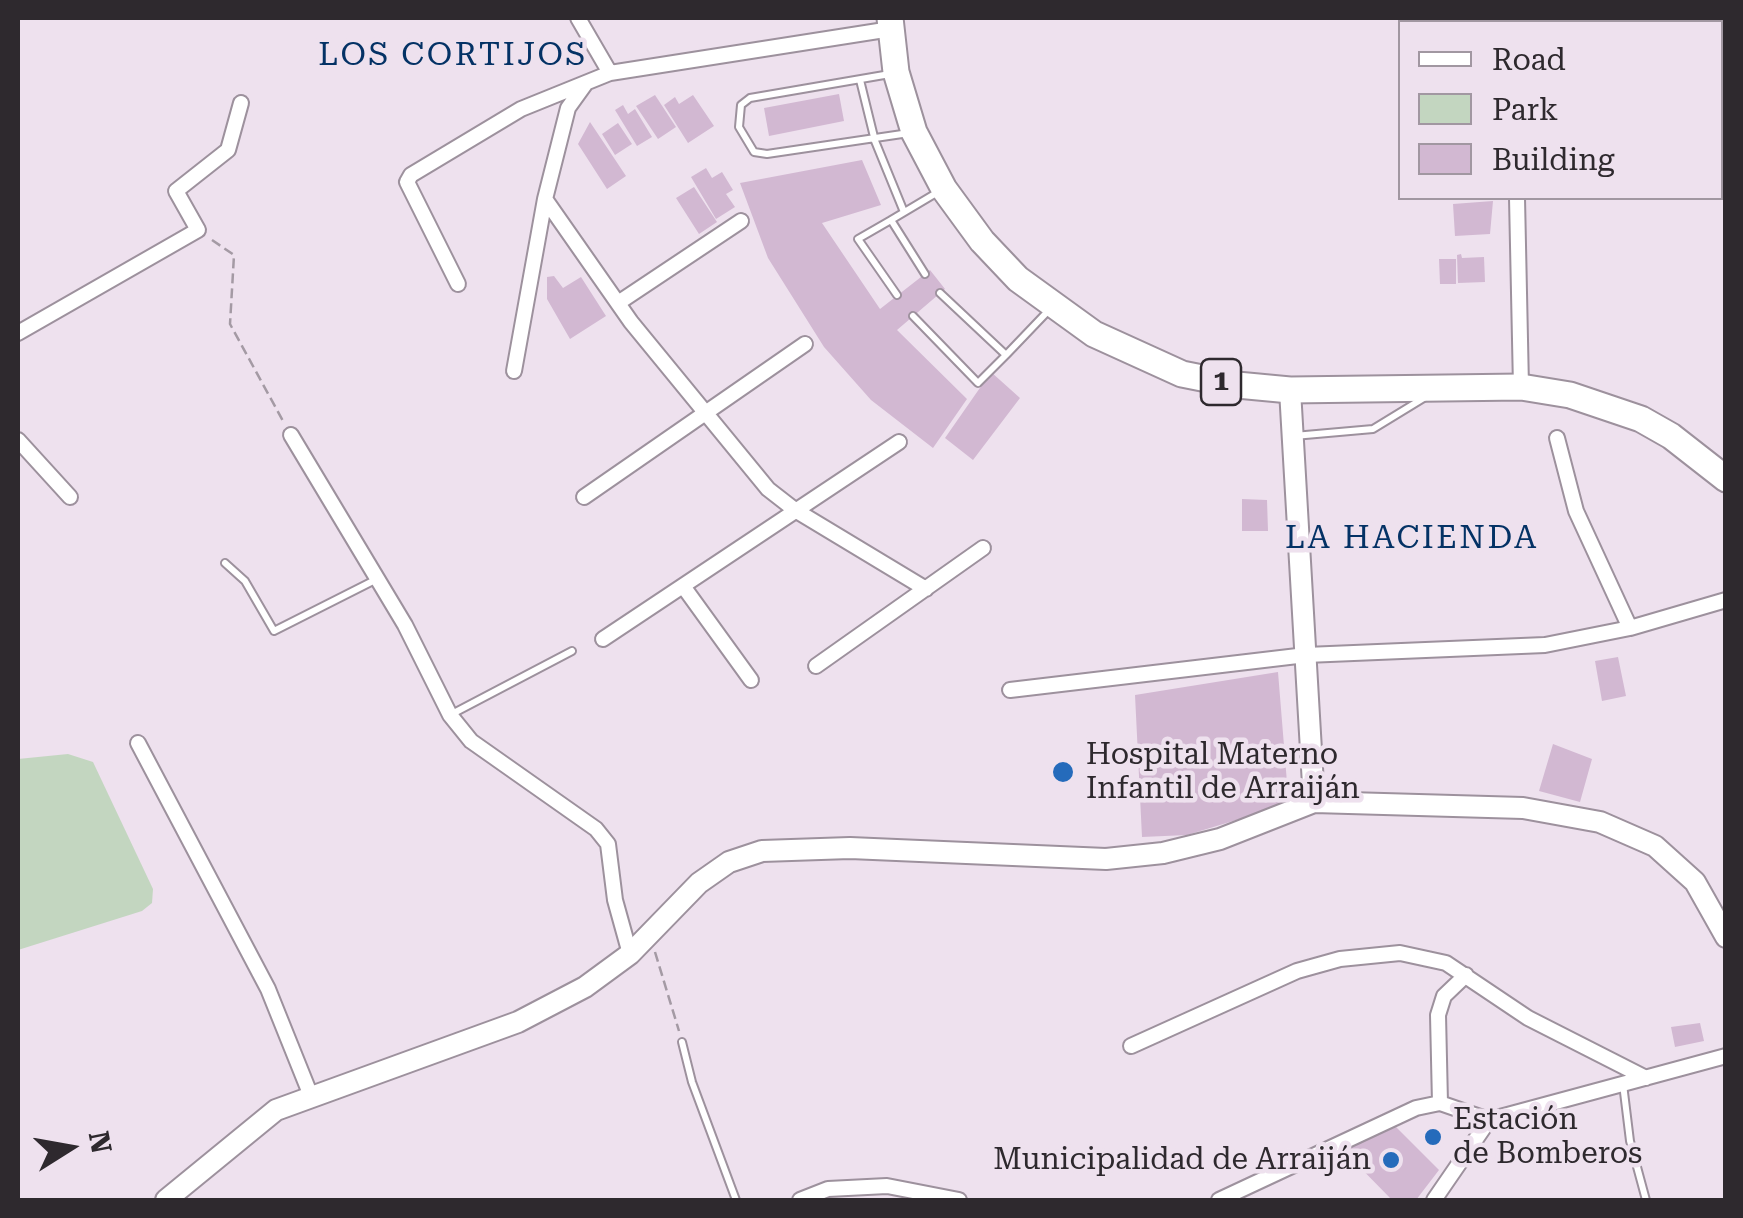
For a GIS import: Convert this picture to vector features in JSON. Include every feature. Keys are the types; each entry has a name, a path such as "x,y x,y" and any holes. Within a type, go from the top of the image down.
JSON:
{"highway":[{"name":"1","path":"890,23 896,72 914,132 944,189 982,241 1052,306 1094,334 1182,374 1290,390 1521,386 1610,406 1671,436 1726,479"}],"street":[{"path":"578,18 610,73"},
{"path":"458,284 407,182 411,175 539,100 610,73 890,23"},
{"path":"514,371 545,200 568,108 587,82"},
{"path":"539,100 563,128"},
{"path":"18,333 198,230 176,191 228,150 241,103"},
{"path":"545,200 618,304 768,489 794,510 926,589"},
{"path":"1518,200 1521,386"},
{"path":"618,304 741,221"},
{"path":"584,497 805,344"},
{"path":"1290,390 1314,802"},
{"path":"292,435 405,625 450,715 471,741 596,830 608,844 615,900 630,954"},
{"path":"1558,438 1576,511 1630,628"},
{"path":"18,440 70,497"},
{"path":"603,638 899,442"},
{"path":"816,666 984,548"},
{"path":"683,586 751,680"},
{"path":"1010,690 1306,655 1545,645 1630,628 1726,600"},
{"path":"138,743 268,988 311,1096"},
{"path":"166,1200 256,1124 311,1096 518,1022 585,986 630,954 699,884 728,862 762,851 850,848 1106,859 1163,853 1220,839 1314,802 1523,808 1630,832 1677,862 1695,882 1726,937"},
{"path":"1130,1046 1297,971 1340,959 1400,953 1446,963 1528,1018 1646,1078"},
{"path":"1440,1104 1438,1014 1444,996 1466,975"},
{"path":"1219,1200 1416,1108 1440,1104 1489,1120 1726,1056"},
{"path":"1434,1200 1489,1120"},
{"path":"800,1200 828,1189 958,1200"}],"lane":[{"path":"896,72 750,98 741,105 739,127 754,152 767,154 914,132"},
{"path":"860,80 874,141 904,212"},
{"path":"897,296 858,239 944,189"},
{"path":"891,220 925,274"},
{"path":"940,294 1006,355"},
{"path":"913,316 978,383 1052,306"},
{"path":"1293,436 1373,430 1439,388"},
{"path":"225,563 245,581 274,631 376,580"},
{"path":"450,715 572,652"},
{"path":"682,1042 692,1082 736,1200"},
{"path":"1623,1083 1630,1141 1646,1200"}],"path":[{"path":"198,230 234,256 230,324 292,435"},
{"path":"649,936 682,1042"}],"green space":[{"path":"68,754 93,762 153,889 152,903 142,911 18,950 18,759"}],"building":[{"path":"839,94 844,121 769,136 764,108"},
{"path":"655,95 676,127 658,139 636,106"},
{"path":"693,95 714,126 688,143 664,105 675,97 679,104"},
{"path":"623,105 628,114 635,109 652,137 637,146 615,110"},
{"path":"590,122 626,176 607,189 578,144"},
{"path":"618,123 632,144 615,155 602,134"},
{"path":"862,160 881,205 822,223 880,309 930,270 945,289 897,330 967,399 933,448 871,400 824,347 768,258 740,183"},
{"path":"706,168 712,178 722,172 733,190 726,194 735,207 716,219 691,177"},
{"path":"694,187 717,222 699,234 676,198"},
{"path":"1493,201 1490,234 1455,236 1453,204"},
{"path":"1457,255 1462,258 1484,257 1485,282 1458,283"},
{"path":"1439,259 1456,259 1456,284 1440,284"},
{"path":"554,276 563,288 581,277 606,316 570,339 547,299 547,277"},
{"path":"991,372 1020,398 973,460 945,438"},
{"path":"1242,499 1267,500 1268,531 1242,531"},
{"path":"1618,657 1626,696 1602,701 1595,661"},
{"path":"1278,672 1288,795 1279,807 1187,835 1142,837 1135,695"},
{"path":"1553,744 1592,759 1580,802 1539,791"},
{"path":"1700,1023 1704,1041 1675,1047 1671,1027"},
{"name":"Municipalidad de Arraiján","path":"1396,1127 1439,1170 1416,1200 1392,1200 1343,1150"}],"place":[{"name":"Hospital Materno Infantil de Arraiján","path":"1063,772"},
{"name":"Estación de Bomberos","path":"1433,1137"},
{"name":"Municipalidad de Arraiján","path":"1391,1160"}],"district":[{"name":"LOS CORTIJOS","path":"453,56"},
{"name":"LA HACIENDA","path":"1412,539"}]}
